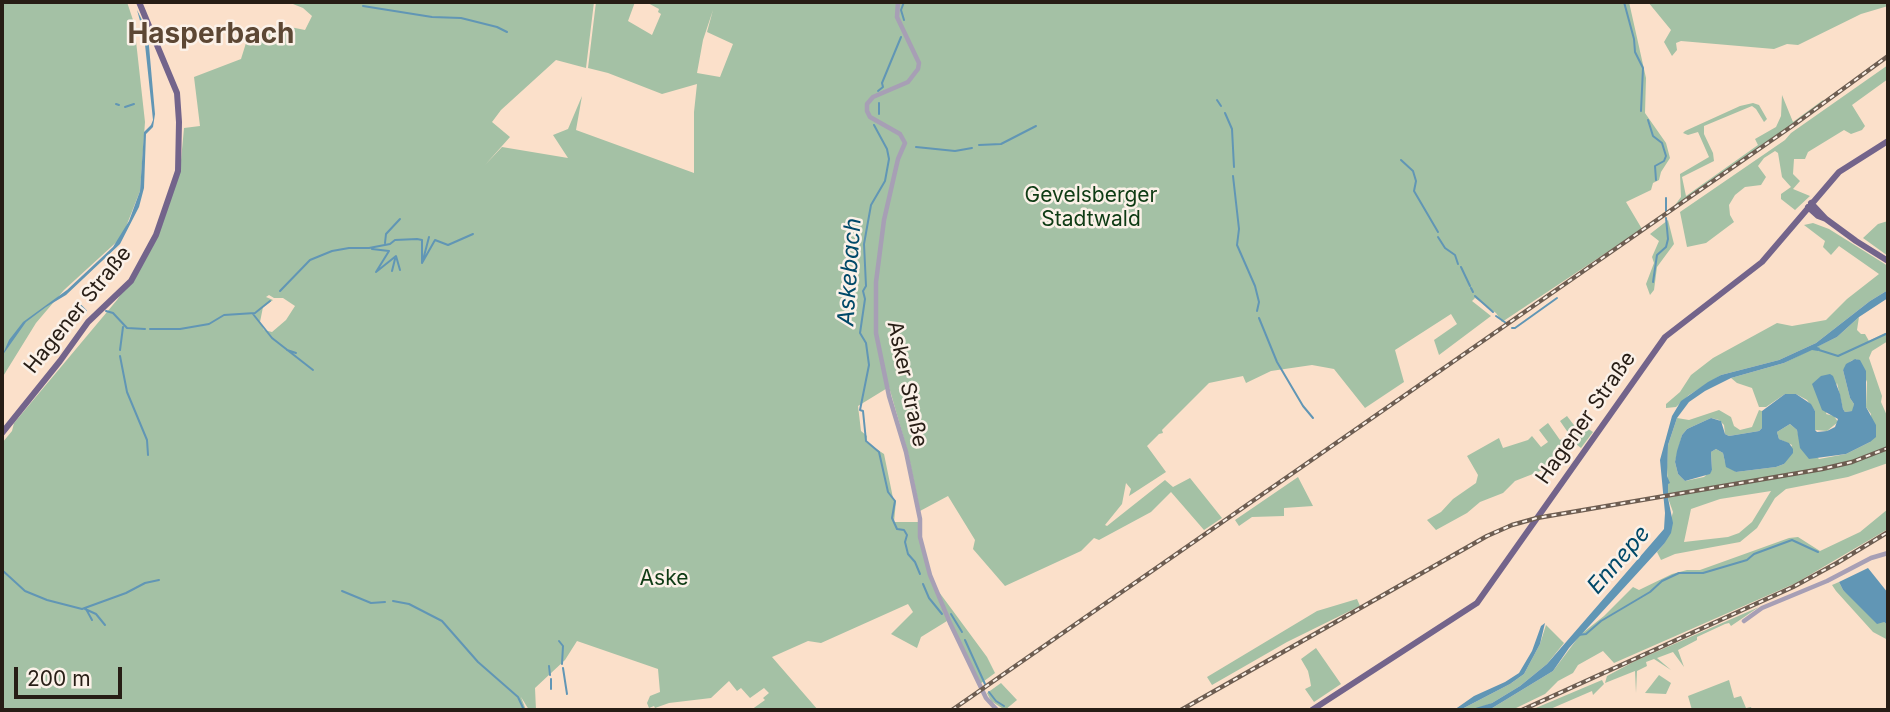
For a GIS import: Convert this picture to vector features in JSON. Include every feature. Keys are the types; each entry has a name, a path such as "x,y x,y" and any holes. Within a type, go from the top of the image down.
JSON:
{"main road":[{"name":"Hagener Straße","path":"2,433 88,322 131,281 156,235 178,171 177,93 139,2"},
{"name":"Hagener Straße","path":"1312,710 1477,603 1661,342 1762,261 1847,165 1888,141"},
{"path":"1809,205 1818,216"},
{"path":"1809,205 1888,261"},
{"path":"1797,219 1818,216 1826,219"}],"street":[{"name":"Asker Straße","path":"898,2 897,17 917,56 918,69 908,82 873,97 867,104 870,117 900,134 905,143 898,159 884,220 876,282 876,333 889,396 906,452 920,519 920,537 930,575 986,698 997,710"},
{"path":"1744,621 1762,608 1835,577 1871,558 1888,554"}],"green space":[{"path":"2,2 127,2 134,23 145,122 140,191 122,237 64,290 36,323 2,378"},
{"path":"288,2 594,2 586,68 556,60 501,110 492,122 510,137 485,165 502,147 568,158 553,135 568,129 582,96 576,130 694,173 697,84 662,94 588,68 596,2 635,2 628,21 652,35 661,14 659,9 646,2 1629,2 1646,78 1645,113 1666,143 1670,158 1651,190 1626,202 1642,229 1502,322 1496,313 1475,298 1472,301 1491,316 1439,355 1434,340 1457,324 1451,314 1395,350 1404,382 1365,408 1334,369 1312,365 1271,371 1246,383 1243,376 1209,383 1162,430 1163,433 1147,446 1166,472 1129,496 1131,489 1126,483 1122,504 1105,525 1165,480 1173,487 1190,478 1222,518 1204,530 1171,492 1151,512 1099,540 1094,538 1081,551 1005,586 973,549 975,540 948,496 920,511 908,453 889,387 858,406 861,431 867,436 866,442 884,454 893,498 896,501 894,522 918,522 928,573 946,617 939,592 987,657 995,673 980,684 947,621 921,637 917,648 891,634 913,612 908,604 821,643 808,641 772,657 818,710 751,710 765,700 763,698 769,693 764,688 750,698 741,688 737,691 729,681 711,698 649,708 647,703 650,696 660,692 658,669 577,641 565,660 535,688 536,710 529,710 521,697 526,710 2,710 2,443 12,431 14,423 117,300 156,240 180,171 184,128 200,126 194,77 241,59 246,43 264,35 290,27 305,30 312,16 303,8","holes":["713,10 707,32 733,44 720,77 697,73 703,40","269,295 283,298 295,306 286,320 272,332 264,330 260,322 263,307 273,300 266,297"]},
{"path":"1648,2 1888,2 1888,6 1861,14 1798,45 1787,44 1774,49 1681,41 1676,43 1677,50 1672,56 1664,42 1671,30"},
{"path":"1888,65 1888,79 1852,105 1865,126 1862,130 1851,134 1844,130 1808,152 1805,159 1794,159 1793,174 1800,181 1793,189 1810,196 1795,210 1781,199 1781,194 1791,187 1782,177 1778,153 1775,151 1758,166 1766,177 1761,185 1745,187 1735,195 1729,205 1734,222 1706,243 1687,247 1680,212"},
{"path":"1782,95 1793,122 1823,100 1824,102 1672,209 1681,197 1680,174 1709,157 1698,132 1688,135 1683,133 1740,106 1753,103 1759,105 1767,119 1764,122 1752,106 1704,126 1704,134 1714,161 1682,177 1686,196 1758,145 1755,139 1776,127 1781,116"},
{"path":"1668,220 1674,244 1657,267 1654,290 1650,295 1646,284 1659,241 1650,234"},
{"path":"1888,221 1888,256 1863,238 1878,224"},
{"path":"1813,223 1829,229 1888,266 1888,290 1816,343 1779,360 1721,375 1689,395 1676,407 1666,408 1666,404 1680,392 1691,375 1713,358 1777,323 1792,326 1826,320 1879,274 1839,246 1831,255 1823,247 1825,241 1804,225"},
{"path":"1859,317 1857,330 1865,334 1869,341 1885,333 1888,337 1888,341 1872,351 1869,358 1888,418 1888,463 1848,477 1786,489 1775,498 1757,528 1740,542 1675,554 1661,560 1657,552 1664,544 1673,512 1668,498 1667,467 1668,445 1677,418 1689,420 1719,410 1731,417 1734,426 1740,430 1752,427 1759,410 1762,411 1762,428 1759,431 1729,436 1725,434 1724,425 1719,420 1711,418 1687,429 1682,435 1675,462 1678,474 1685,481 1704,477 1712,470 1711,452 1716,449 1723,453 1725,462 1736,472 1784,464 1792,445 1779,439 1777,432 1790,424 1819,459 1846,454 1870,442 1871,414 1866,407 1867,382 1857,359 1851,361 1843,370 1854,404 1853,411 1845,412 1843,409 1837,383 1826,414 1834,416 1838,422 1827,431 1815,430 1815,411 1807,400 1796,394 1785,394 1766,407 1759,407 1752,388 1731,378 1784,363 1837,337","holes":["1771,491 1752,522 1739,533 1728,537 1684,542 1691,509 1720,499"]},
{"path":"1567,416 1580,433 1587,428 1593,432 1581,448 1576,444 1561,452 1543,470 1515,481 1503,493 1480,502 1467,513 1436,530 1427,520 1476,483 1478,475 1467,456 1499,438 1503,448 1528,440 1532,436 1541,447 1548,442 1539,430 1548,423 1560,440 1569,434 1560,421"},
{"path":"1298,477 1313,506 1284,508 1284,516 1252,517 1239,526 1235,520"},
{"path":"1888,509 1888,529 1796,583 1614,663 1603,651 1578,665 1573,673 1558,681 1545,694 1512,710 1489,710 1553,671 1580,635 1633,587 1639,590 1672,574 1700,570 1789,538 1798,537 1820,551 1860,532"},
{"path":"1839,582 1843,590 1888,625 1888,640 1873,632 1836,591 1832,585"},
{"path":"1357,599 1360,606 1287,642 1212,685 1207,677 1317,611"},
{"path":"1759,607 1731,626 1729,623 1725,624 1697,637 1697,640 1678,650 1684,667 1673,652 1657,658 1671,670 1654,659 1646,662 1647,666 1637,671 1636,693 1635,671 1605,683 1607,676 1635,661"},
{"path":"1546,625 1564,643 1547,664 1520,686 1492,703 1476,709 1460,710 1524,674 1540,644"},
{"path":"1316,648 1341,684 1314,702 1305,689 1311,686 1308,671 1301,659"},
{"path":"1659,675 1671,683 1666,694 1645,693"},
{"path":"1602,680 1604,684 1593,695 1592,691 1548,710 1531,710"},
{"path":"1729,680 1734,698 1741,696 1746,708 1751,707 1752,710 1692,710 1688,696"},
{"path":"1001,683 1017,700 1005,710 991,701 987,693"}],"water":[{"path":"137,10 144,24 149,46 155,114 153,127 146,134 144,188 139,207 120,244 66,295 26,322 2,356 9,340 23,322 67,290 113,247 129,221 140,191 144,132 153,120 144,35"},
{"path":"1888,290 1888,298 1859,317 1837,337 1817,347 1820,348 1818,351 1812,350 1784,363 1731,378 1689,402 1677,418 1668,445 1668,498 1673,523 1671,533 1664,544 1569,648 1553,671 1489,710 1469,710 1492,703 1520,686 1547,664 1664,529 1660,460 1672,416 1681,401 1721,375 1779,360 1816,343"},
{"path":"1855,359 1860,360 1866,371 1866,407 1876,425 1876,437 1870,442 1846,454 1809,459 1800,448 1797,430 1790,424 1777,432 1779,439 1789,443 1793,449 1784,464 1736,472 1726,467 1723,453 1716,449 1711,452 1710,474 1685,481 1678,474 1675,462 1677,451 1687,429 1711,418 1721,421 1725,434 1729,436 1759,431 1762,428 1762,411 1785,394 1796,394 1811,404 1815,411 1817,432 1835,427 1838,419 1822,410 1812,384 1821,376 1833,376 1843,409 1845,412 1852,411 1854,404 1843,370 1846,364"},
{"path":"1868,568 1888,593 1888,625 1884,622 1877,624 1843,590 1839,582"},
{"path":"1545,623 1540,644 1524,674 1460,710 1454,710 1474,696 1519,673 1532,651 1541,626"}],"waterway":[{"path":"320,2 353,3"},
{"name":"Askebach","path":"904,2 901,10 904,20"},
{"path":"1624,2 1635,52 1643,68 1641,111"},
{"path":"363,6 432,17 461,18 507,32"},
{"name":"Askebach","path":"878,91 883,87 882,83 901,37"},
{"path":"1217,100 1221,106"},
{"name":"Askebach","path":"879,103 879,114"},
{"path":"125,107 134,104"},
{"path":"1225,113 1232,129 1234,167"},
{"path":"1648,120 1653,136 1662,143 1666,156 1664,161 1655,166 1656,180"},
{"name":"Askebach","path":"874,125 887,149 889,159 885,181 871,205 864,244 866,286 863,291 865,299 860,333 866,343 869,365 860,410 863,411 866,441 879,452 888,492 895,501 892,518 897,529 904,530 907,535 905,542 908,554 920,574"},
{"path":"979,145 1001,144 1036,126"},
{"path":"916,147 955,151 972,148"},
{"path":"1401,160 1413,171 1416,181 1414,191 1438,232"},
{"path":"1233,176 1239,229 1237,245 1255,286 1259,302 1257,311"},
{"path":"1666,198 1666,211"},
{"path":"1653,282 1657,255 1666,247 1668,239 1666,218"},
{"path":"385,243 386,234 400,219"},
{"path":"280,291 310,260 332,251 369,248 390,244 395,240 417,239 422,240 422,263 435,240 448,245 473,234"},
{"path":"423,260 429,237"},
{"path":"1438,237 1445,248 1455,255 1458,264"},
{"path":"372,249 389,251 376,272 396,256 400,270"},
{"path":"392,271 395,259"},
{"path":"1461,267 1470,286"},
{"path":"1471,288 1473,292"},
{"path":"1475,296 1493,312"},
{"path":"1512,328 1557,298"},
{"path":"150,329 180,329 209,324 224,315 255,313 270,301"},
{"path":"81,306 86,311"},
{"path":"106,311 113,313 127,328 145,329"},
{"path":"253,314 272,338 313,370"},
{"path":"1496,316 1506,323"},
{"path":"1259,318 1277,362 1313,418"},
{"path":"120,350 123,327"},
{"path":"1819,350 1838,356 1888,333"},
{"path":"287,350 296,353"},
{"path":"120,356 127,392 147,440 148,455"},
{"path":"1578,635 1586,634 1601,621 1679,573 1703,573 1747,560 1754,554 1792,540 1818,552"},
{"path":"2,570 25,591 82,609 145,583 159,580"},
{"name":"Askebach","path":"923,584 929,598 942,614"},
{"path":"342,591 371,603 385,602"},
{"path":"393,601 409,604 442,621 478,662 518,697 524,710"},
{"path":"85,609 96,614 105,625"},
{"path":"86,609 92,620"},
{"name":"Askebach","path":"951,614 962,632"},
{"name":"Askebach","path":"965,640 985,684"},
{"path":"559,641 563,646 562,664"},
{"path":"549,666 550,675"},
{"path":"563,668 567,694"},
{"path":"551,679 551,689"},
{"name":"Askebach","path":"989,692 1004,706"}],"railway":[{"path":"952,710 1795,124 1888,56"},
{"path":"1181,710 1487,536 1512,525 1537,518 1822,469 1852,462 1888,448"},
{"path":"1522,710 1793,587 1888,532"}],"district":[{"name":"Hasperbach","path":"211,35"}],"park label":[{"name":"Gevelsberger Stadtwald","path":"1091,208"},
{"name":"Aske","path":"664,579"}],"water label":[{"name":"Ennepe","path":"1619,560"}]}
